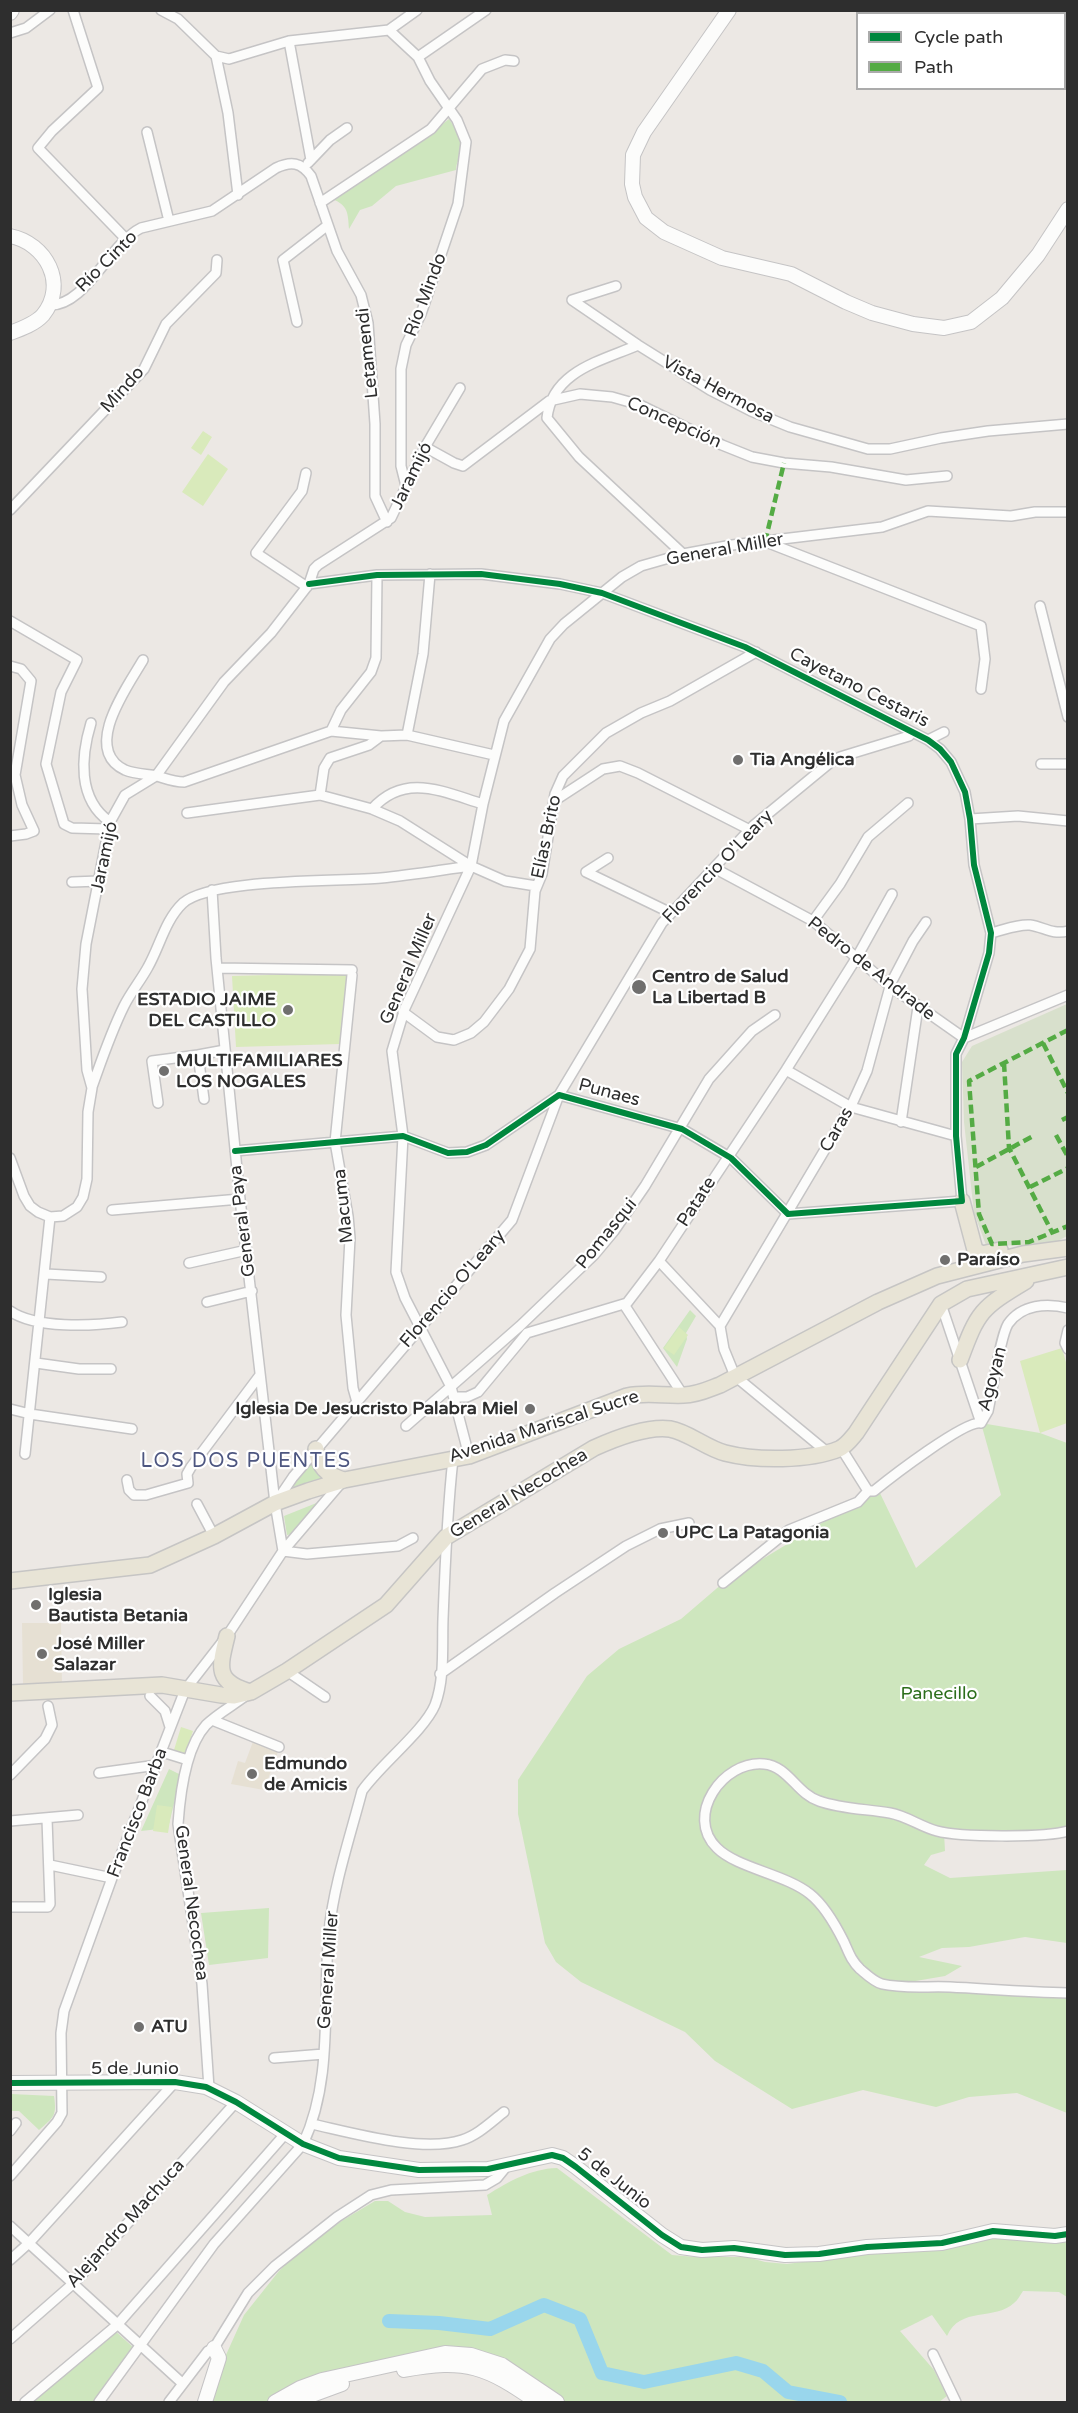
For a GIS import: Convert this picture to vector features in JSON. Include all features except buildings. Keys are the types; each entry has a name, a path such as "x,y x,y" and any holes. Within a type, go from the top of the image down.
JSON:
{"main road":[{"path":"962,1201 976,1252 982,1254 1011,1249 1023,1254"},
{"name":"Avenida Mariscal Sucre","path":"10,1581 150,1565 166,1560 275,1503 344,1480 469,1456 627,1396 683,1395 705,1391 878,1302 937,1276 1023,1254 1068,1248"},
{"path":"834,1450 856,1433 941,1304 967,1289 1068,1267"},
{"path":"960,1360 972,1328 985,1307 1034,1276"},
{"name":"General Necochea","path":"251,1692 386,1605 446,1538 609,1441 640,1432 669,1429 686,1434 697,1442 724,1453 742,1456 796,1458 834,1450"},
{"path":"316,1449 317,1457 326,1471 344,1480"},
{"path":"227,1636 220,1662 221,1672 232,1685 251,1692"},
{"path":"10,1693 162,1685 234,1696 251,1692"}],"street":[{"path":"10,33 26,28 50,10"},
{"path":"73,10 98,88 52,131 38,148 126,238"},
{"path":"161,10 178,19 216,56 228,113 238,195"},
{"path":"216,56 229,58 289,41 389,30 417,10"},
{"path":"418,57 486,10"},
{"path":"729,10 644,132 633,155 632,184 635,197 646,218 664,232 722,258 800,278 865,310 913,324 945,328 971,322 1002,298 1038,255 1068,209"},
{"name":"Río Mindo","path":"389,30 418,57 430,81 463,132 466,142 458,204 421,314 406,345 401,369 401,466 406,486"},
{"name":"Letamendi","path":"289,41 304,164 311,176 337,251 361,295 368,323 375,424 375,496 387,522"},
{"path":"320,203 431,129 482,69 505,60 514,61"},
{"path":"304,164 347,128"},
{"path":"147,132 169,221"},
{"name":"Río Cinto","path":"48,305 60,304 88,285 99,268 126,238 141,228 212,211 276,168 287,163 304,164"},
{"path":"297,322 282,263 285,256 328,225"},
{"path":"10,236 35,246 46,259 53,278 48,305 38,320 10,333"},
{"name":"Mindo","path":"10,510 144,369 161,332 216,273 217,260"},
{"name":"Vista Hermosa","path":"616,286 572,300 710,390 751,411 790,427 868,449 890,449 988,431 1068,424"},
{"path":"638,345 564,380 549,401 547,418 579,457 683,554"},
{"name":"Jaramijó","path":"50,1217 63,1216 77,1208 83,1197 87,1179 88,1112 92,1088 87,1070 82,989 86,945 109,825 125,795 156,776 224,682 271,633 308,586 314,569 387,522 394,513 425,447 460,388"},
{"name":"Concepción","path":"425,447 463,466 549,401 580,394 612,397 640,405 722,445 762,459 831,467 906,480 947,476"},
{"path":"306,473 302,491 256,553 308,586"},
{"name":"General Miller","path":"469,1456 452,1387 405,1298 396,1272 395,1249 403,1137 392,1051 403,1012 471,866 494,754 504,721 550,639 564,624 602,593 641,566 683,554 882,527 928,511 1011,516 1035,512 1068,512"},
{"path":"765,542 981,626 985,668 981,689"},
{"path":"407,735 423,654 430,574"},
{"name":"Cayetano Cestaris","path":"308,586 377,575 481,574 560,584 602,593 756,652 940,748 951,762 965,792 974,865 991,933 989,953 964,1038 956,1054 956,1136 962,1201"},
{"path":"331,731 341,710 371,672 376,658 377,575"},
{"path":"1040,606 1068,717"},
{"path":"10,621 77,660 61,692 46,764 64,824 72,828 109,825"},
{"name":"Elías Brito","path":"403,1012 437,1037 454,1040 471,1033 484,1022 509,989 530,949 536,886 542,874 554,801 563,776 606,733 641,713 670,701 756,652"},
{"path":"143,660 107,727 108,753 124,769 172,782 184,782 331,731 381,736 407,735 494,754"},
{"path":"10,666 21,669 31,681 15,775 22,805 34,831 10,836"},
{"path":"91,723 86,741 83,779 95,808 109,825"},
{"name":"Florencio O'Leary","path":"275,1503 292,1477 512,1220 559,1095 662,923 750,830 832,761 909,736 912,732"},
{"path":"928,740 944,732"},
{"path":"320,795 324,768 330,758 369,745 381,736"},
{"path":"1041,764 1068,764"},
{"path":"554,801 603,769 620,766 750,830"},
{"path":"372,809 384,796 401,788 421,786 483,804"},
{"path":"187,813 320,795 372,809 400,821 471,866 505,881 536,886"},
{"path":"813,921 840,884 868,837 908,802"},
{"path":"970,819 1018,816 1068,821"},
{"path":"608,858 585,872 671,913"},
{"path":"92,1088 121,1012 148,967 167,924 184,902 212,890 254,885 380,878 471,866"},
{"name":"Pedro de Andrade","path":"714,868 813,921 890,986 964,1038"},
{"path":"72,882 99,881"},
{"name":"General Paya","path":"212,890 217,968 240,1199 275,1503 283,1551"},
{"name":"Patate","path":"625,1306 659,1261 786,1070 857,957 892,894"},
{"name":"Caras","path":"720,1326 851,1107 867,1071 890,986 913,941 926,922"},
{"path":"991,933 1019,925 1032,925 1058,933 1068,931"},
{"name":"Macuma","path":"217,968 352,973 335,1142 350,1238 346,1315 353,1388 357,1402"},
{"path":"964,1038 1068,995"},
{"path":"901,1122 918,1007"},
{"name":"Pomasqui","path":"406,1426 520,1326 594,1255 614,1231 645,1186 709,1079 752,1032 776,1015"},
{"path":"158,1103 152,1061 225,1050"},
{"path":"198,1055 204,1099"},
{"path":"786,1070 851,1107 956,1136"},
{"name":"Punaes","path":"235,1151 403,1137 448,1154 467,1152 486,1144 559,1095 679,1128 728,1155 788,1214"},
{"path":"10,1158 30,1206 50,1217 26,1454"},
{"path":"112,1210 240,1199"},
{"path":"788,1214 962,1201"},
{"path":"189,1263 247,1250"},
{"path":"659,1261 720,1326 724,1349 735,1376 834,1450 868,1491"},
{"path":"46,1274 101,1277"},
{"path":"207,1302 252,1292"},
{"path":"941,1304 981,1423"},
{"name":"Agoyan","path":"723,1583 789,1530 858,1502 868,1491 874,1491 957,1431 976,1422 981,1423 988,1411 1008,1324 1022,1312 1043,1304 1068,1308"},
{"path":"455,1397 467,1397 478,1392 527,1334 625,1306 683,1395"},
{"path":"10,1311 26,1319 84,1326 122,1322"},
{"path":"520,1326 527,1334"},
{"path":"1068,1330 1065,1343 1068,1349"},
{"path":"36,1363 79,1369 111,1369"},
{"path":"127,1480 129,1490 134,1495 146,1495 188,1484 187,1474 190,1467 260,1375"},
{"path":"10,1409 132,1429"},
{"name":"General Miller","path":"99,2403 214,2244 303,2144 312,2124 324,2054 329,1931 362,1791 373,1776 426,1720 435,1704 440,1674 446,1538 453,1459"},
{"name":"Francisco Barba","path":"10,2175 57,2122 63,2105 61,2033 64,2011 112,1878 185,1690 227,1636 283,1551 344,1480"},
{"path":"197,1504 214,1536"},
{"path":"440,1674 626,1546 660,1529 689,1523"},
{"path":"283,1551 307,1554 398,1546 413,1538"},
{"path":"286,1671 325,1697"},
{"name":"General Necochea","path":"210,2088 202,1984 178,1824 180,1802 188,1761 201,1731 212,1720 251,1692"},
{"path":"150,1696 165,1711 171,1727"},
{"path":"10,1774 45,1739 52,1725 48,1706"},
{"path":"212,1720 279,1747"},
{"path":"162,1752 188,1761"},
{"path":"1068,1832 967,1835 944,1833 893,1814 819,1802 807,1795 775,1767 762,1764 740,1767 722,1780 711,1793 706,1814 706,1828 715,1846 730,1856 798,1885 814,1898 843,1942 851,1960 879,1983 1068,1993"},
{"path":"99,1773 157,1765"},
{"path":"10,1821 78,1815"},
{"path":"10,1907 48,1907 50,1904 50,1865 46,1819"},
{"path":"50,1865 112,1878"},
{"path":"274,2058 324,2054"},
{"path":"10,2260 29,2243 174,2082"},
{"name":"5 de Junio","path":"10,2083 174,2082 210,2088 303,2144 339,2158 419,2170 459,2171 506,2167 539,2156 552,2155 563,2158 662,2235 681,2247 702,2250 734,2248 785,2255 819,2254 867,2247 942,2243 993,2231 1055,2236 1068,2234"},
{"name":"Alejandro Machuca","path":"10,2339 73,2284 236,2102"},
{"path":"312,2124 390,2141 432,2144 459,2141 469,2137 504,2112"},
{"path":"25,2403 117,2325 286,2133"},
{"path":"169,2403 207,2351 214,2348 248,2293 275,2266 337,2217 370,2195 391,2190 485,2185 497,2178 506,2167"},
{"path":"10,2226 182,2383"},
{"path":"205,2403 219,2358 214,2348"},
{"path":"275,2403 300,2388 322,2380 446,2353 471,2355 502,2365 557,2403"},
{"path":"933,2354 956,2403"},
{"path":"293,2403 333,2386 407,2369 445,2365 474,2367 487,2371 537,2403"}],"shaded area":[{"name":"José Miller Salazar","path":"22,1623 61,1623 62,1685 23,1685"},
{"name":"Edmundo de Amicis","path":"254,1739 279,1749 264,1790 231,1784 238,1761 245,1763"}],"green space":[{"path":"914,11 1067,11 1067,43 1066,12"},
{"path":"449,119 458,134 462,147 456,170 396,186 372,206 360,210 349,229 346,210 332,199 428,136"},
{"path":"203,431 212,437 201,455 191,448"},
{"path":"208,454 228,469 203,506 182,492"},
{"name":"ESTADIO JAIME DEL CASTILLO","path":"347,973 340,1044 236,1047 232,976"},
{"path":"1067,1004 1067,1236 1045,1248 1013,1245 987,1248 974,1213 964,1122 962,1062 972,1046"},
{"path":"690,1310 696,1316 686,1333 687,1339 677,1367 663,1348"},
{"path":"679,1327 688,1335 674,1355 664,1348"},
{"path":"1062,1348 1067,1366 1067,1423 1040,1433 1020,1361"},
{"name":"Panecillo","path":"981,1423 1040,1433 1067,1443 1067,1831 944,1833 945,1851 931,1855 924,1865 950,1878 1067,1870 1067,1943 1025,1937 969,1947 942,1948 919,1957 962,1966 945,1976 898,1984 1067,1993 1067,2113 1017,2093 969,2097 936,2107 863,2090 792,2109 715,2061 685,2032 581,1982 556,1962 545,1943 518,1814 518,1780 587,1676 619,1649 681,1619 723,1583 878,1489 916,1568 1001,1495"},
{"path":"311,1460 324,1481 287,1495"},
{"path":"319,1502 293,1534 287,1535 284,1516"},
{"path":"181,1727 193,1731 185,1754 174,1750"},
{"path":"169,1769 181,1775 168,1828 141,1831"},
{"path":"157,1805 172,1807 168,1833 153,1831"},
{"path":"269,1908 268,1958 209,1965 201,1913"},
{"path":"11,2094 54,2096 55,2112 39,2130 19,2111 11,2111"},
{"path":"557,2168 672,2255 747,2257 765,2262 787,2264 870,2253 945,2250 1007,2235 1067,2240 1067,2297 1059,2292 1023,2291 1015,2302 1006,2308 960,2321 947,2336 932,2315 900,2331 934,2370 947,2396 939,2402 563,2402 446,2350 270,2402 210,2402 221,2366 244,2315 279,2271 302,2249 343,2220 375,2201 388,2201 405,2212 425,2217 492,2215 487,2195 529,2173"},
{"path":"114,2330 134,2348 95,2402 33,2402"}],"waterway":[{"path":"389,2321 439,2323 490,2329 544,2305 580,2319 602,2373 644,2382 736,2363 763,2371 788,2392 840,2402"}],"marked path":[{"path":"765,542 784,463"},
{"path":"1068,1030 969,1081 979,1214 992,1244 1029,1242 1068,1226"},
{"path":"1043,1043 1068,1093"},
{"path":"1004,1063 1009,1148 1053,1234"},
{"path":"1062,1120 1068,1117"},
{"path":"1056,1135 1068,1157"},
{"path":"976,1167 1033,1136"},
{"path":"1030,1187 1068,1168"}],"cycle path":[{"path":"235,1151 403,1136 448,1153 467,1152 486,1145 559,1095 682,1129 731,1158 788,1214 962,1201 956,1136 956,1054 964,1038 989,953 991,933 974,865 965,792 951,762 940,749 928,740 745,647 602,593 560,584 481,574 377,575 309,584"},
{"path":"10,2083 175,2082 206,2087 236,2102 303,2144 339,2158 419,2170 488,2169 552,2155 563,2158 576,2167 662,2235 681,2247 702,2250 734,2248 785,2255 819,2254 867,2247 942,2243 993,2231 1055,2236 1068,2234"}],"place":[{"name":"Tia Angélica","path":"738,760"},
{"name":"Centro de Salud La Libertad B","path":"639,987"},
{"name":"ESTADIO JAIME DEL CASTILLO","path":"288,1010"},
{"name":"MULTIFAMILIARES LOS NOGALES","path":"164,1071"},
{"name":"Paraíso","path":"945,1260"},
{"name":"Iglesia De Jesucristo Palabra Miel","path":"530,1409"},
{"name":"UPC La Patagonia","path":"663,1533"},
{"name":"Iglesia Bautista Betania","path":"36,1605"},
{"name":"José Miller Salazar","path":"42,1654"},
{"name":"Edmundo de Amicis","path":"252,1774"},
{"name":"ATU","path":"139,2027"}],"district":[{"name":"LOS DOS PUENTES","path":"246,1462"}]}
